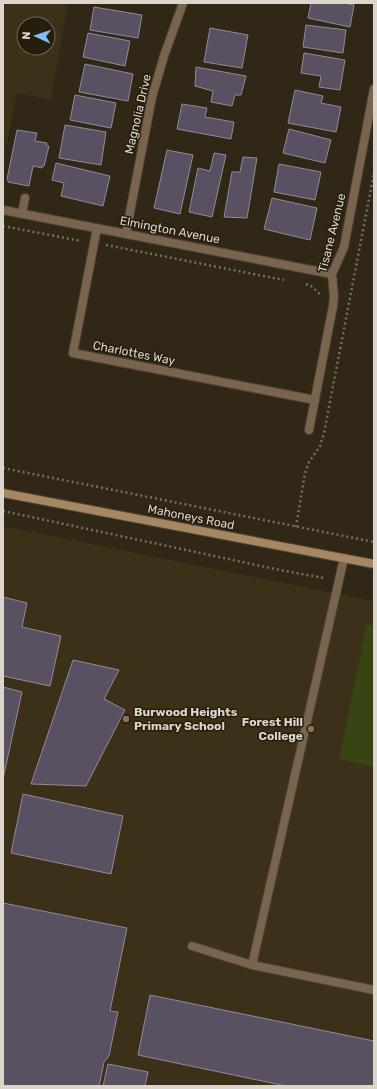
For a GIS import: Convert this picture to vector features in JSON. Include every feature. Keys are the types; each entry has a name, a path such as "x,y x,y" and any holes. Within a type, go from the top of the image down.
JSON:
{"main road":[{"name":"Mahoneys Road","path":"3,493 374,564"}],"street":[{"name":"Magnolia Drive","path":"126,233 152,97 164,56 183,3"},
{"name":"Tisane Avenue","path":"310,430 334,297 332,274 344,247 374,89"},
{"path":"22,214 25,198"},
{"name":"Elmington Avenue","path":"3,210 332,274"},
{"name":"Charlottes Way","path":"97,228 73,353 315,400"},
{"path":"252,965 344,558"},
{"path":"192,946 252,965 374,990"}],"path":[{"path":"3,226 285,280"},
{"path":"300,283 311,286 323,296 334,297"},
{"path":"3,468 374,542"},
{"path":"3,511 324,578 323,586"}],"shaded area":[{"path":"3,3 68,3 51,100 17,93 3,163"},
{"path":"3,526 374,601 374,1086 3,1086"}],"green space":[{"path":"367,624 374,626 374,767 339,759"}],"building":[{"path":"311,3 345,3 354,5 350,27 308,18"},
{"path":"94,7 142,15 138,38 90,30"},
{"path":"306,25 346,30 343,53 303,47"},
{"path":"210,28 248,35 242,68 204,62"},
{"path":"88,33 130,41 125,66 83,57"},
{"path":"304,53 345,60 340,90 319,87 321,76 301,73"},
{"path":"85,64 133,74 128,101 79,92"},
{"path":"196,67 246,76 241,95 235,95 232,106 211,102 213,91 195,86"},
{"path":"295,90 323,96 321,103 341,107 336,132 288,123"},
{"path":"75,95 116,103 111,128 70,120"},
{"path":"182,104 207,108 205,117 234,122 231,139 177,129"},
{"path":"65,125 106,132 101,165 59,158"},
{"path":"289,129 331,140 325,163 283,153"},
{"path":"17,130 37,133 35,141 47,143 46,145 49,146 44,166 42,166 42,168 33,166 29,186 8,182 7,179"},
{"path":"167,150 193,155 180,214 154,208"},
{"path":"214,153 226,155 212,217 189,212 198,168 210,171"},
{"path":"243,157 257,158 247,218 224,217 232,172 240,172"},
{"path":"56,163 110,176 103,206 61,196 64,183 52,180"},
{"path":"279,164 321,172 315,200 274,192"},
{"path":"272,198 317,208 310,240 264,229"},
{"path":"3,597 27,603 22,627 61,636 50,686 3,676"},
{"path":"73,660 119,670 104,699 125,710 86,786 31,784"},
{"path":"3,687 22,692 3,779"},
{"path":"23,794 123,816 111,874 11,853"},
{"path":"3,903 127,928 110,1011 118,1012 109,1056 104,1062 99,1086 3,1086"},
{"path":"150,995 374,1041 374,1086 286,1086 138,1055"},
{"path":"108,1064 148,1072 145,1086 103,1086"}],"place":[{"name":"Burwood Heights Primary School","path":"126,719"},
{"name":"Forest Hill College","path":"311,729"}]}
